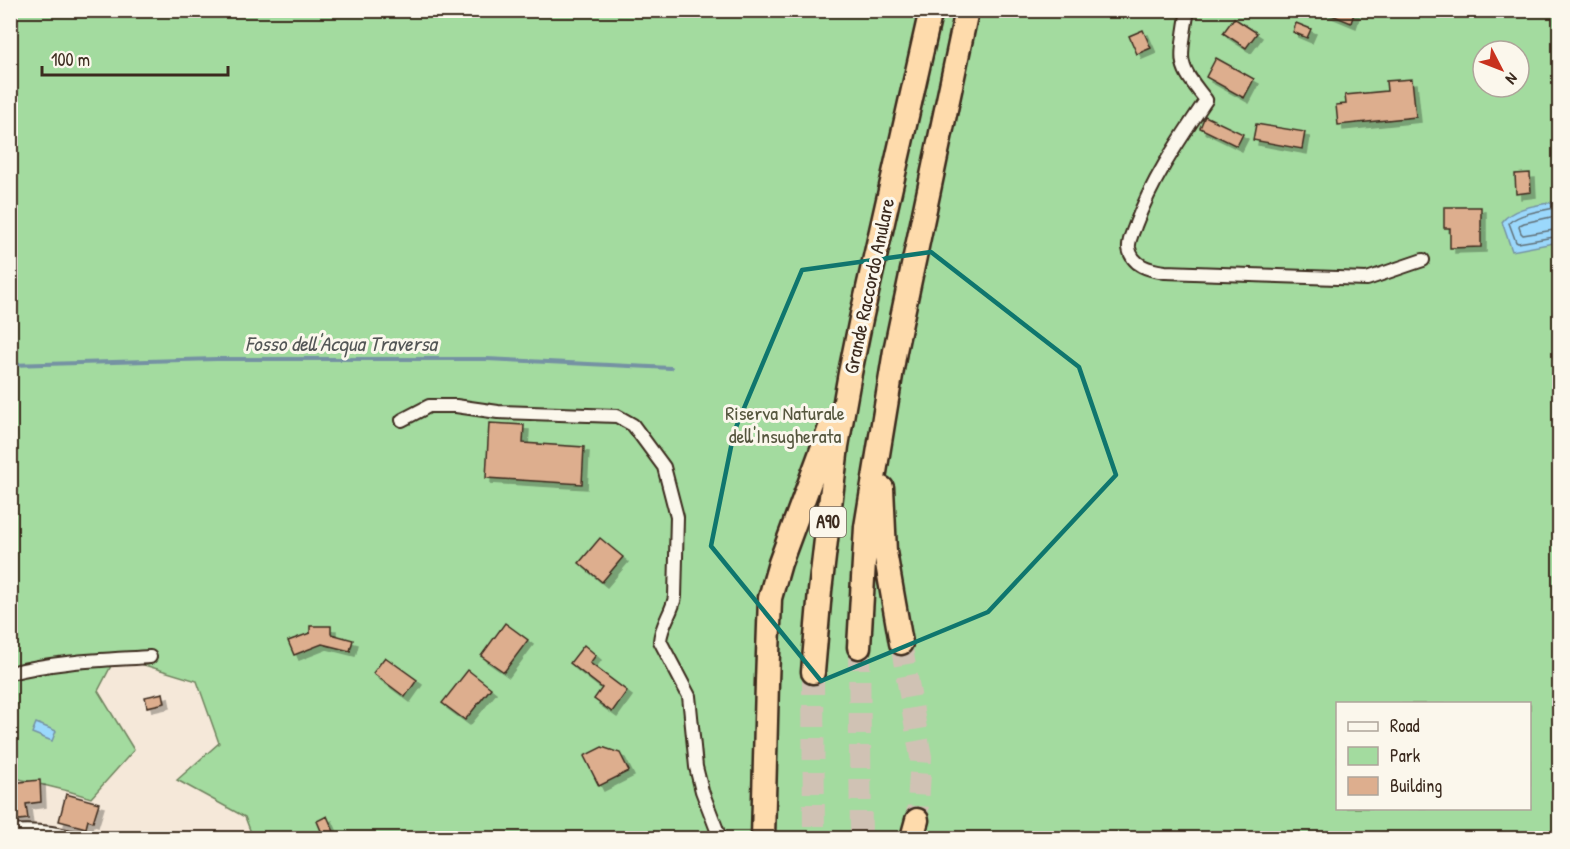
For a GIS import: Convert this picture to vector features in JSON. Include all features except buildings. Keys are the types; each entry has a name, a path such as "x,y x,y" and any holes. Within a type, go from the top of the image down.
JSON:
{"highway":[{"name":"Grande Raccordo Anulare","path":"813,672 837,446 850,373 931,10"},
{"name":"Grande Raccordo Anulare","path":"859,647 866,527 895,351 966,10"},
{"path":"763,838 770,598 780,563 850,373"},
{"path":"880,445 885,552 901,643"}],"street":[{"path":"1188,10 1182,62 1191,81 1206,100 1166,160 1142,207 1129,247 1133,258 1139,265 1149,270 1165,272 1368,279 1423,260"},
{"path":"402,420 429,406 456,406 498,412 616,416 633,424 664,467 677,517 675,597 672,610 661,632 660,641 689,696 696,767 702,791 720,838"},
{"path":"10,673 71,662 150,657"},
{"path":"10,832 32,831 75,838"}],"highlighted area":[{"path":"931,252 1079,367 1116,475 988,612 821,681 711,546 734,432 802,270"}],"green space":[{"name":"Riserva Naturale dell'Insugherata","path":"11,11 1559,11 1559,838 253,838 245,817 177,780 219,743 197,681 141,664 111,666 98,691 134,750 91,798 11,777"}],"water":[{"path":"1559,201 1559,242 1512,251 1502,222 1521,209"},
{"path":"36,723 56,731 52,741 32,733"}],"waterway":[{"name":"Fosso dell'Acqua Traversa","path":"10,365 216,359 486,359 671,368"}],"tunnel":[{"path":"901,643 921,757 917,820"},
{"path":"859,647 861,838"},
{"path":"813,672 814,838"}]}
